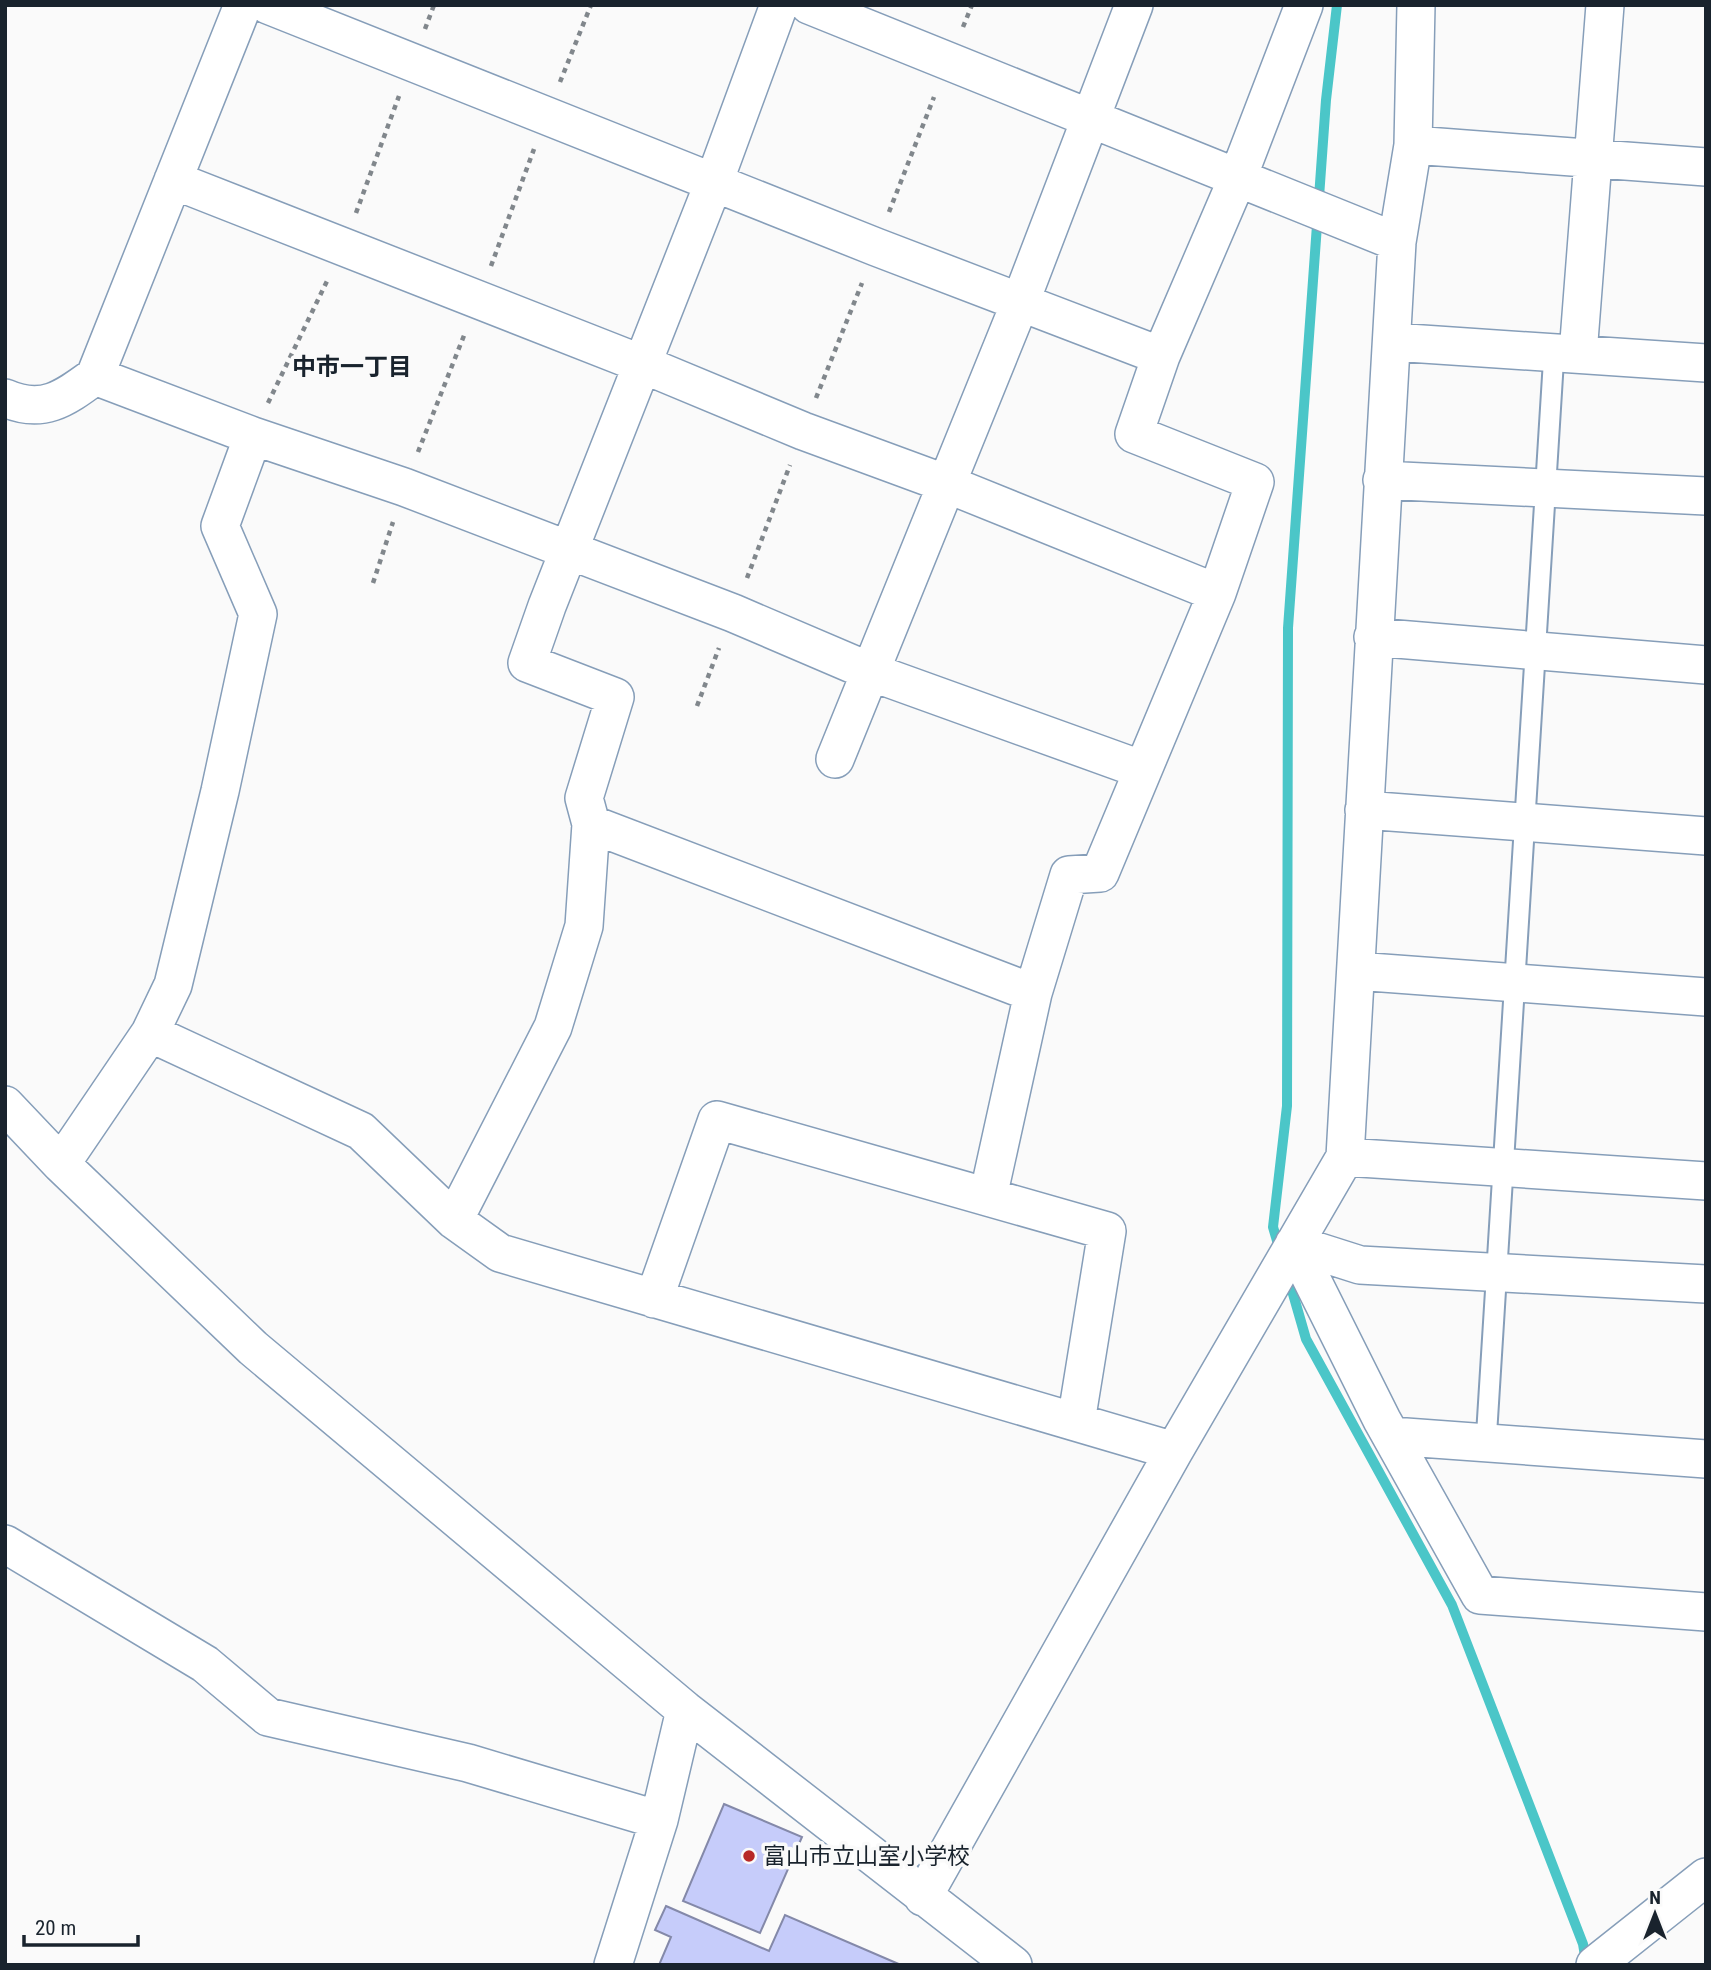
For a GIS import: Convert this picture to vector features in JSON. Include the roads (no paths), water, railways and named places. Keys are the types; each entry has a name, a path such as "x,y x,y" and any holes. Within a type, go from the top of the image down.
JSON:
{"street":[{"path":"5,398 23,406 62,400 95,376 243,5"},
{"path":"268,5 876,247 1161,356"},
{"path":"454,1220 553,1027 584,926 590,824 584,798 615,697 527,663 714,182 779,5"},
{"path":"809,5 1397,242"},
{"path":"835,759 1020,303 1134,5"},
{"path":"988,1197 1033,993 1069,875 1100,873 1217,593 1255,482 1134,434 1161,356 1238,177 1304,5"},
{"path":"923,1897 1174,1451 1345,1157 1397,242 1413,145 1416,5"},
{"path":"1566,353 1595,159 1605,5"},
{"path":"1413,145 1706,167"},
{"path":"173,180 1217,593"},
{"path":"1393,342 1706,363"},
{"path":"95,376 253,436 404,487 733,613 871,672 1143,770"},
{"path":"61,1164 150,1033 173,985 220,791 258,614 220,526 253,436"},
{"path":"1382,480 1706,496"},
{"path":"1373,637 1706,665"},
{"path":"1364,810 1706,836"},
{"path":"590,824 1033,993"},
{"path":"1356,971 1706,997"},
{"path":"150,1033 361,1131 454,1220 500,1253 1174,1451"},
{"path":"5,1105 61,1164 253,1348 685,1710 1013,1965"},
{"path":"654,1298 717,1120 1107,1231 1076,1422"},
{"path":"1345,1157 1706,1181"},
{"path":"1294,1244 1360,1265 1706,1284"},
{"path":"1294,1244 1392,1436 1480,1595 1706,1612"},
{"path":"1392,1436 1706,1459"},
{"path":"5,1544 205,1664 268,1717 468,1763 659,1820"},
{"path":"613,1965 659,1820 685,1710"},
{"path":"1595,1965 1706,1877"}],"lane":[{"path":"1486,1443 1545,488 1566,353"}],"waterway":[{"path":"1280,1251 1273,1227 1287,1106 1288,628 1326,100 1337,5"},
{"path":"1287,1273 1306,1339 1452,1605 1583,1944 1586,1962"}],"place":[{"name":"富山市立山室小学校","path":"749,1856"}],"district":[{"name":"中市一丁目","path":"352,367"}]}
